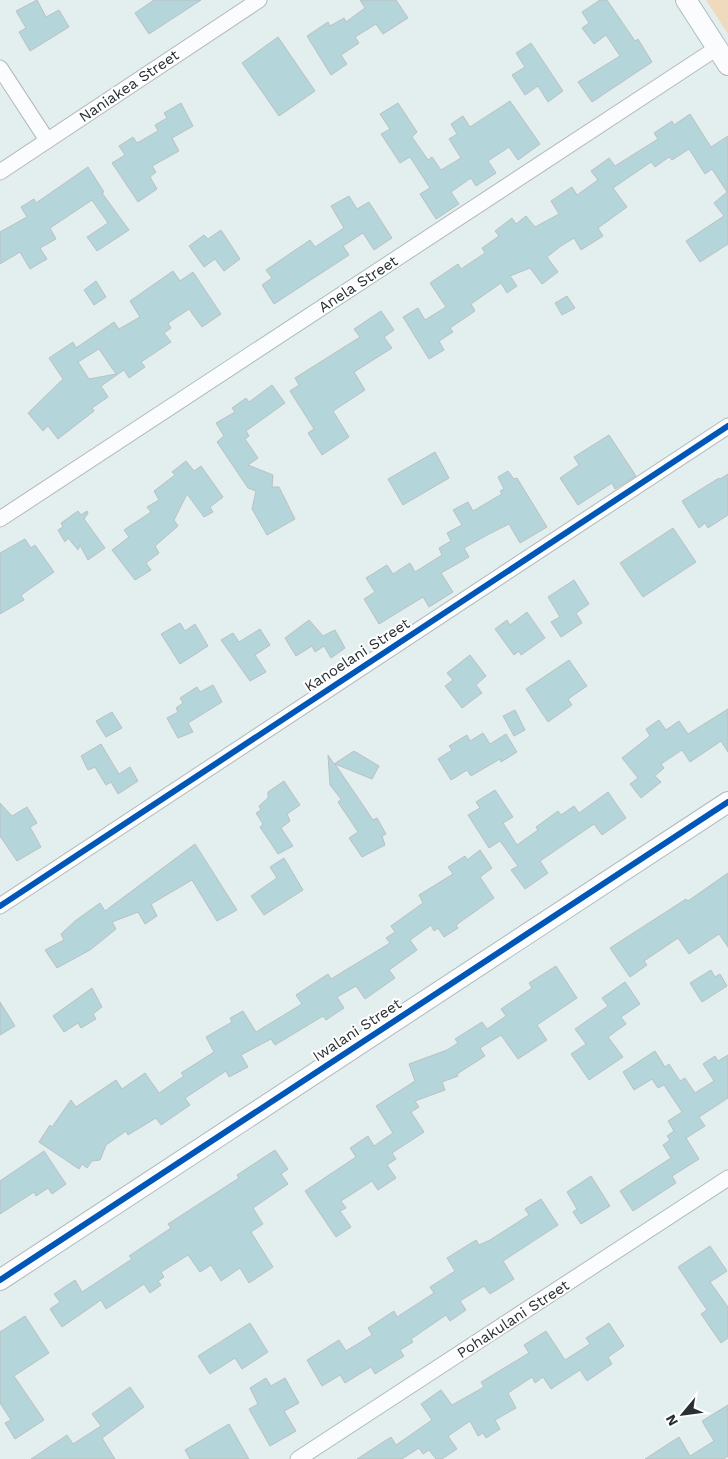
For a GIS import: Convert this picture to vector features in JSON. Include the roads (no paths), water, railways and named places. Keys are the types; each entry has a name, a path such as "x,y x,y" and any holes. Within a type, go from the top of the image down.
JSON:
{"street":[{"name":"Naniakea Street","path":"0,172 241,5 259,0"},
{"path":"686,0 728,65"},
{"name":"Anela Street","path":"0,520 717,48"},
{"path":"0,68 47,140"},
{"name":"Kanoelani Street","path":"0,906 728,426"},
{"name":"Iwalani Street","path":"0,1280 728,802"},
{"name":"Pohakulani Street","path":"298,1459 728,1178"}]}
